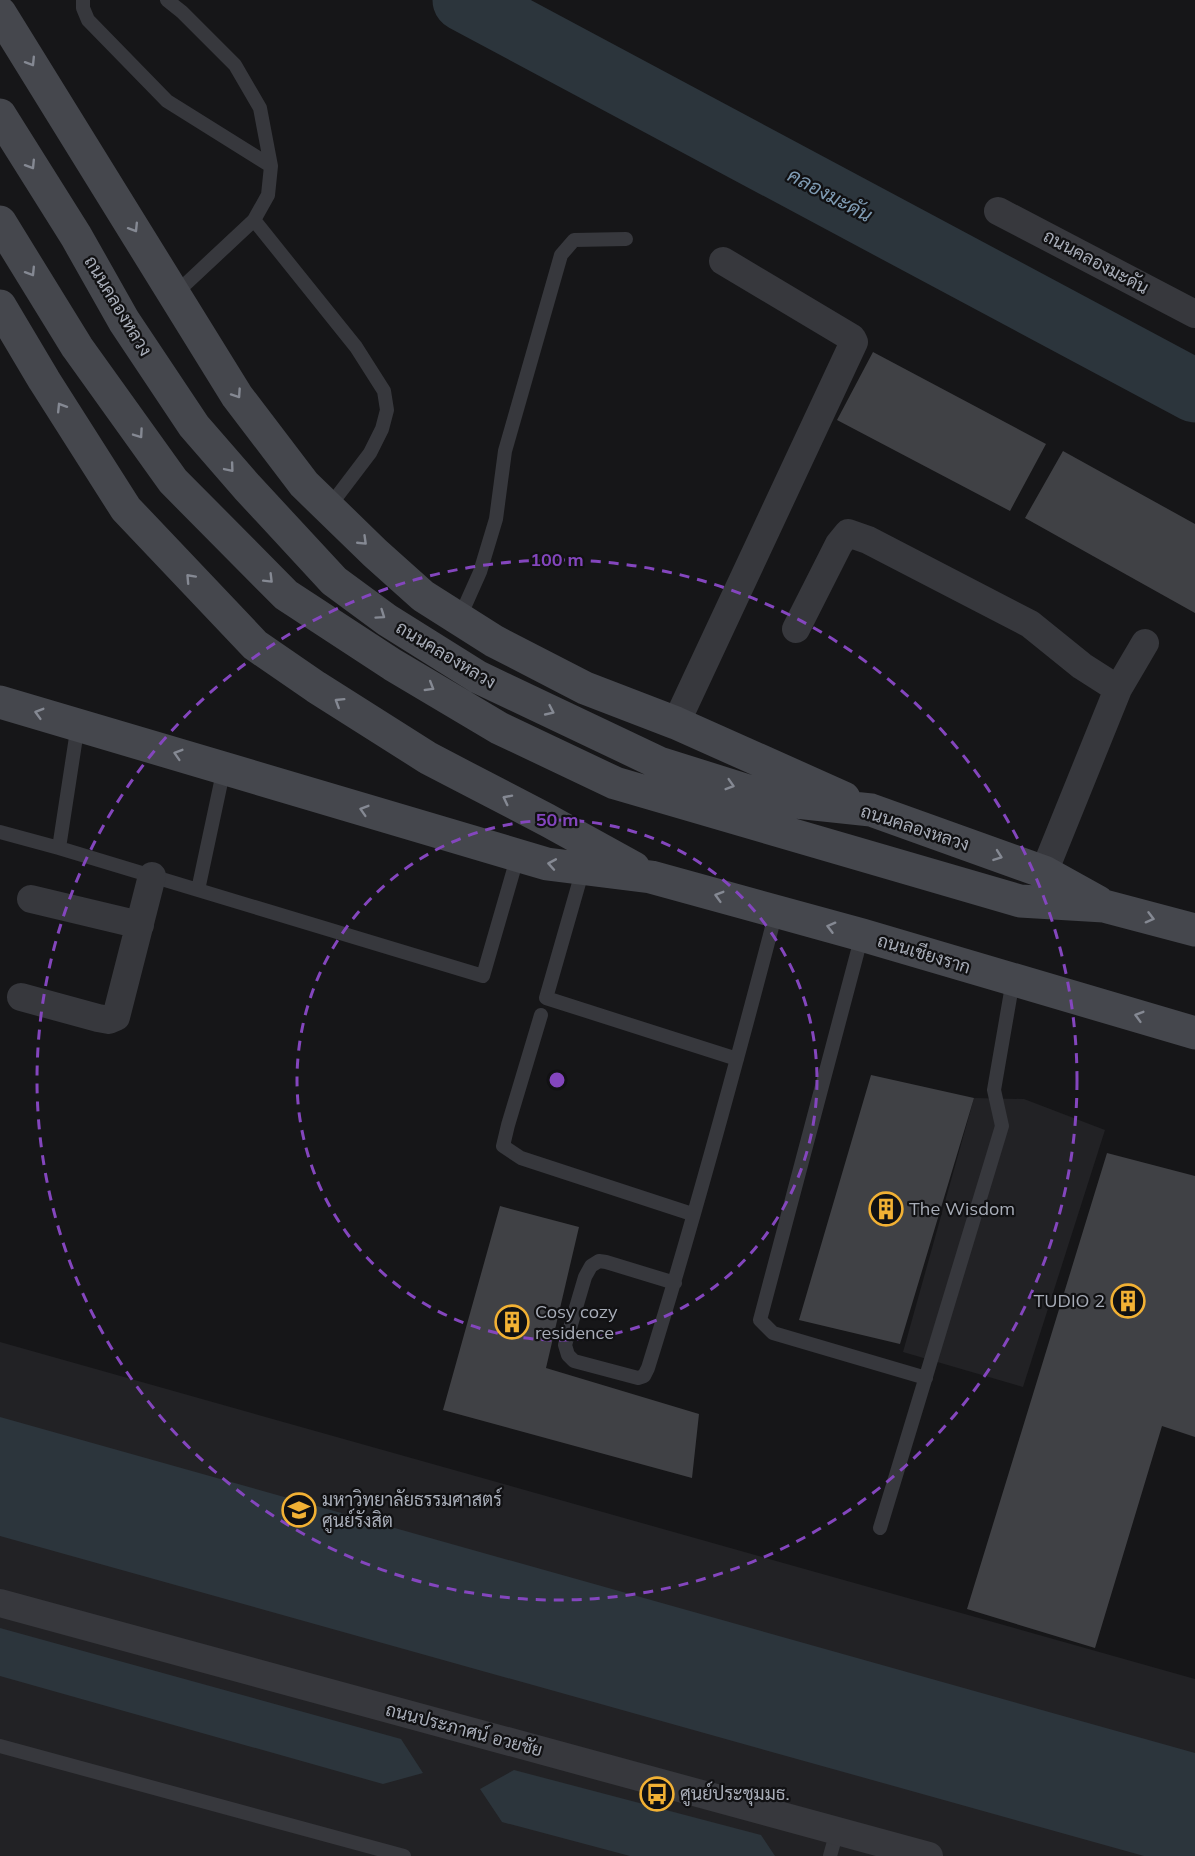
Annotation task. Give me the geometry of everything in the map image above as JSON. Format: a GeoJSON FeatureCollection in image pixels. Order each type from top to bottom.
{"type":"FeatureCollection","features":[{"type":"Feature","properties":{"kind":"main road"},"geometry":{"type":"LineString","coordinates":[[1,16],[237,396],[304,484],[423,596],[494,641],[585,688],[676,723],[872,810]]}},
{"type":"Feature","properties":{"kind":"main road","name":"ถนนคลองหลวง"},"geometry":{"type":"LineString","coordinates":[[0,116],[76,236],[124,321],[194,426],[246,487],[334,581],[387,620],[478,677],[659,763],[777,800],[872,810],[1044,872],[1104,906]]}},
{"type":"Feature","properties":{"kind":"main road"},"geometry":{"type":"LineString","coordinates":[[0,222],[77,347],[173,481],[286,596],[393,665],[499,728],[615,783],[1020,901],[1104,906],[1195,930]]}},
{"type":"Feature","properties":{"kind":"main road"},"geometry":{"type":"LineString","coordinates":[[0,306],[126,509],[255,645],[316,687],[428,758],[651,877]]}},
{"type":"Feature","properties":{"kind":"main road"},"geometry":{"type":"LineString","coordinates":[[0,702],[547,864],[651,877]]}},
{"type":"Feature","properties":{"kind":"main road","name":"ถนนเชียงราก"},"geometry":{"type":"LineString","coordinates":[[651,877],[862,935],[1195,1033]]}},
{"type":"Feature","properties":{"kind":"street","name":"ถนนคลองมะดัน"},"geometry":{"type":"LineString","coordinates":[[998,211],[1195,314]]}},
{"type":"Feature","properties":{"kind":"street"},"geometry":{"type":"LineString","coordinates":[[676,723],[854,342],[852,338],[723,261]]}},
{"type":"Feature","properties":{"kind":"street"},"geometry":{"type":"LineString","coordinates":[[796,629],[839,544],[848,533],[868,540],[1030,624],[1082,666],[1118,689]]}},
{"type":"Feature","properties":{"kind":"street"},"geometry":{"type":"LineString","coordinates":[[1044,872],[1118,689],[1145,643]]}},
{"type":"Feature","properties":{"kind":"street"},"geometry":{"type":"LineString","coordinates":[[21,997],[98,1018],[109,1020],[116,1017],[152,876]]}},
{"type":"Feature","properties":{"kind":"street"},"geometry":{"type":"LineString","coordinates":[[31,899],[140,925]]}},
{"type":"Feature","properties":{"kind":"street","name":"ถนนประภาศน์ อวยชัย"},"geometry":{"type":"LineString","coordinates":[[0,1603],[834,1843],[929,1856]]}},
{"type":"Feature","properties":{"kind":"lane"},"geometry":{"type":"LineString","coordinates":[[83,0],[82,8],[88,20],[167,101],[270,166]]}},
{"type":"Feature","properties":{"kind":"lane"},"geometry":{"type":"LineString","coordinates":[[167,0],[235,65],[260,108],[270,166],[268,195],[254,220],[175,294]]}},
{"type":"Feature","properties":{"kind":"lane"},"geometry":{"type":"LineString","coordinates":[[254,220],[356,347],[384,391],[387,410],[382,429],[370,453],[328,507]]}},
{"type":"Feature","properties":{"kind":"lane"},"geometry":{"type":"LineString","coordinates":[[459,619],[480,572],[496,519],[505,451],[561,255],[574,240],[626,239]]}},
{"type":"Feature","properties":{"kind":"lane"},"geometry":{"type":"LineString","coordinates":[[59,848],[78,724]]}},
{"type":"Feature","properties":{"kind":"lane"},"geometry":{"type":"LineString","coordinates":[[198,890],[224,768]]}},
{"type":"Feature","properties":{"kind":"lane"},"geometry":{"type":"LineString","coordinates":[[0,832],[483,976],[518,855]]}},
{"type":"Feature","properties":{"kind":"lane"},"geometry":{"type":"LineString","coordinates":[[583,869],[546,998],[737,1059]]}},
{"type":"Feature","properties":{"kind":"lane"},"geometry":{"type":"LineString","coordinates":[[675,1283],[606,1262],[599,1261],[591,1266],[585,1277],[565,1345],[568,1355],[574,1360],[638,1378],[644,1376],[648,1368],[675,1283],[776,912]]}},
{"type":"Feature","properties":{"kind":"lane"},"geometry":{"type":"LineString","coordinates":[[862,935],[760,1320],[773,1333],[926,1378]]}},
{"type":"Feature","properties":{"kind":"lane"},"geometry":{"type":"LineString","coordinates":[[880,1528],[1002,1126],[994,1090],[1013,980]]}},
{"type":"Feature","properties":{"kind":"lane"},"geometry":{"type":"LineString","coordinates":[[541,1015],[503,1146],[521,1158],[692,1214]]}},
{"type":"Feature","properties":{"kind":"lane"},"geometry":{"type":"LineString","coordinates":[[0,1746],[362,1850],[404,1856]]}},
{"type":"Feature","properties":{"kind":"shaded area"},"geometry":{"type":"Polygon","coordinates":[[[974,1098],[1024,1099],[1105,1130],[1023,1387],[903,1352],[974,1098]]]}},
{"type":"Feature","properties":{"kind":"shaded area","name":"มหาวิทยาลัยธรรมศาสตร์ ศูนย์รังสิต"},"geometry":{"type":"Polygon","coordinates":[[[0,1342],[1195,1679],[1195,1856],[0,1856],[0,1342]]]}},
{"type":"Feature","properties":{"kind":"shaded area"},"geometry":{"type":"Polygon","coordinates":[[[0,1417],[1195,1753],[1195,1856],[1144,1856],[0,1536],[0,1417]]]}},
{"type":"Feature","properties":{"kind":"shaded area"},"geometry":{"type":"Polygon","coordinates":[[[0,1628],[401,1739],[423,1773],[383,1784],[0,1676],[0,1628]]]}},
{"type":"Feature","properties":{"kind":"shaded area"},"geometry":{"type":"Polygon","coordinates":[[[514,1770],[761,1835],[775,1856],[630,1856],[502,1822],[480,1789],[514,1770]]]}},
{"type":"Feature","properties":{"kind":"building"},"geometry":{"type":"Polygon","coordinates":[[[873,352],[1046,444],[1010,511],[837,420],[873,352]]]}},
{"type":"Feature","properties":{"kind":"building"},"geometry":{"type":"Polygon","coordinates":[[[1063,451],[1195,524],[1195,613],[1025,518],[1063,451]]]}},
{"type":"Feature","properties":{"kind":"building","name":"The Wisdom"},"geometry":{"type":"Polygon","coordinates":[[[871,1075],[974,1098],[900,1344],[799,1320],[871,1075]]]}},
{"type":"Feature","properties":{"kind":"building","name":"TUDIO 2"},"geometry":{"type":"Polygon","coordinates":[[[1107,1153],[1195,1176],[1195,1437],[1162,1426],[1095,1648],[967,1609],[1107,1153]]]}},
{"type":"Feature","properties":{"kind":"building","name":"Cosy cozy residence"},"geometry":{"type":"Polygon","coordinates":[[[500,1206],[579,1227],[546,1368],[699,1414],[692,1478],[443,1410],[500,1206]]]}},
{"type":"Feature","properties":{"kind":"waterway","name":"คลองมะดัน"},"geometry":{"type":"LineString","coordinates":[[464,0],[1195,391]]}},
{"type":"Feature","properties":{"kind":"place","name":"The Wisdom"},"geometry":{"type":"Point","coordinates":[886,1209]}},
{"type":"Feature","properties":{"kind":"place","name":"TUDIO 2"},"geometry":{"type":"Point","coordinates":[1128,1301]}},
{"type":"Feature","properties":{"kind":"place","name":"Cosy cozy residence"},"geometry":{"type":"Point","coordinates":[512,1322]}},
{"type":"Feature","properties":{"kind":"place","name":"มหาวิทยาลัยธรรมศาสตร์ ศูนย์รังสิต"},"geometry":{"type":"Point","coordinates":[299,1510]}},
{"type":"Feature","properties":{"kind":"place","name":"ศูนย์ประชุมมธ."},"geometry":{"type":"Point","coordinates":[657,1794]}}]}
